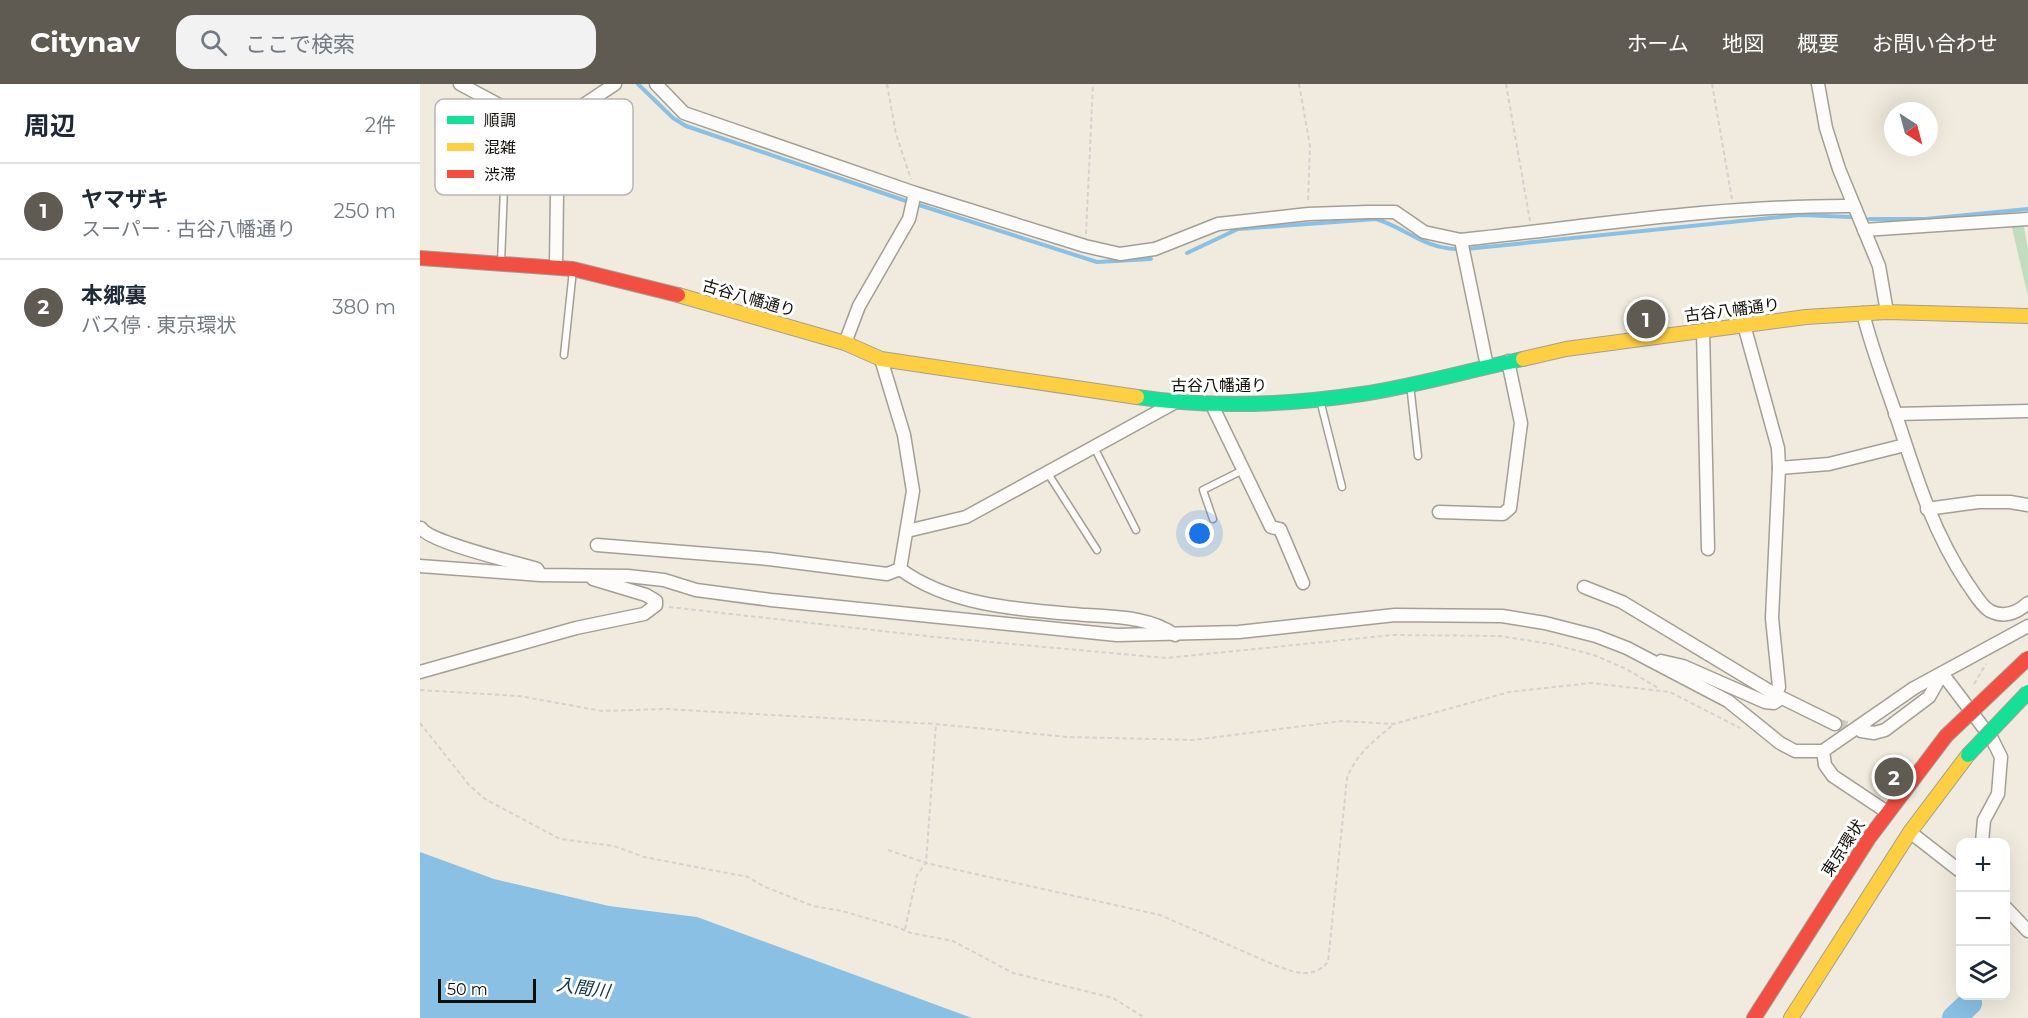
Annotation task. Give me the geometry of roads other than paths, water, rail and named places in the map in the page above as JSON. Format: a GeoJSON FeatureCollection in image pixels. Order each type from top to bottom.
{"type":"FeatureCollection","features":[{"type":"Feature","properties":{"kind":"main road","name":"古谷八幡通り"},"geometry":{"type":"LineString","coordinates":[[420,258],[573,269],[643,285],[844,343],[881,359],[1174,403],[1320,399],[1364,394],[1566,349],[1744,325],[1887,312],[2028,316]]}},
{"type":"Feature","properties":{"kind":"main road","name":"東京環状"},"geometry":{"type":"LineString","coordinates":[[1754,1018],[1887,812],[1946,736],[2008,674],[2028,658]]}},
{"type":"Feature","properties":{"kind":"main road"},"geometry":{"type":"LineString","coordinates":[[1791,1018],[1910,832],[1968,755],[2028,692]]}},
{"type":"Feature","properties":{"kind":"street"},"geometry":{"type":"LineString","coordinates":[[460,84],[488,99]]}},
{"type":"Feature","properties":{"kind":"street"},"geometry":{"type":"LineString","coordinates":[[592,99],[615,84]]}},
{"type":"Feature","properties":{"kind":"street"},"geometry":{"type":"LineString","coordinates":[[656,84],[684,113],[915,193],[1085,246],[1120,254],[1155,249],[1218,224],[1308,214],[1395,212],[1424,232],[1461,240],[1734,211],[1809,206],[1853,206]]}},
{"type":"Feature","properties":{"kind":"street"},"geometry":{"type":"LineString","coordinates":[[1818,84],[1826,128],[1853,206],[1880,272],[1887,312]]}},
{"type":"Feature","properties":{"kind":"street"},"geometry":{"type":"LineString","coordinates":[[844,343],[859,306],[909,219],[915,193]]}},
{"type":"Feature","properties":{"kind":"street"},"geometry":{"type":"LineString","coordinates":[[556,267],[557,195]]}},
{"type":"Feature","properties":{"kind":"street"},"geometry":{"type":"LineString","coordinates":[[1864,230],[2028,219]]}},
{"type":"Feature","properties":{"kind":"street"},"geometry":{"type":"LineString","coordinates":[[1461,240],[1487,366]]}},
{"type":"Feature","properties":{"kind":"street"},"geometry":{"type":"LineString","coordinates":[[1863,313],[1871,350],[1927,509],[1952,560],[1984,606],[1996,613],[2006,614],[2018,611],[2028,603]]}},
{"type":"Feature","properties":{"kind":"street"},"geometry":{"type":"LineString","coordinates":[[1654,661],[1669,661],[1683,666],[1765,702],[1774,703],[1779,696],[1772,618],[1778,448],[1744,325]]}},
{"type":"Feature","properties":{"kind":"street"},"geometry":{"type":"LineString","coordinates":[[1703,330],[1708,549]]}},
{"type":"Feature","properties":{"kind":"street"},"geometry":{"type":"LineString","coordinates":[[881,359],[904,435],[914,491],[900,569]]}},
{"type":"Feature","properties":{"kind":"street"},"geometry":{"type":"LineString","coordinates":[[1439,512],[1503,514],[1510,508],[1521,423],[1508,361]]}},
{"type":"Feature","properties":{"kind":"street"},"geometry":{"type":"LineString","coordinates":[[907,531],[966,517],[1174,403]]}},
{"type":"Feature","properties":{"kind":"street"},"geometry":{"type":"LineString","coordinates":[[1211,403],[1271,526],[1280,529],[1303,583]]}},
{"type":"Feature","properties":{"kind":"street"},"geometry":{"type":"LineString","coordinates":[[1895,414],[2028,411]]}},
{"type":"Feature","properties":{"kind":"street"},"geometry":{"type":"LineString","coordinates":[[1779,468],[1822,465],[1905,445]]}},
{"type":"Feature","properties":{"kind":"street"},"geometry":{"type":"LineString","coordinates":[[1927,509],[1985,502],[2028,505]]}},
{"type":"Feature","properties":{"kind":"street"},"geometry":{"type":"LineString","coordinates":[[421,528],[425,534],[448,543],[537,568],[540,575]]}},
{"type":"Feature","properties":{"kind":"street"},"geometry":{"type":"LineString","coordinates":[[597,545],[769,559],[887,574],[900,569]]}},
{"type":"Feature","properties":{"kind":"street"},"geometry":{"type":"LineString","coordinates":[[420,566],[540,575],[664,580],[696,590],[771,600],[1117,635],[1239,632],[1395,615],[1492,616],[1545,622],[1596,636],[1654,661],[1728,701],[1788,747],[1808,753],[1823,751],[1914,688],[2028,626]]}},
{"type":"Feature","properties":{"kind":"street"},"geometry":{"type":"LineString","coordinates":[[900,569],[913,579],[970,599],[1003,606],[1126,618],[1162,625],[1175,635]]}},
{"type":"Feature","properties":{"kind":"street"},"geometry":{"type":"LineString","coordinates":[[420,672],[576,628],[644,614],[656,605],[656,601],[646,595],[580,575]]}},
{"type":"Feature","properties":{"kind":"street"},"geometry":{"type":"LineString","coordinates":[[1584,587],[1622,602],[1779,696],[1835,724]]}},
{"type":"Feature","properties":{"kind":"street"},"geometry":{"type":"LineString","coordinates":[[1861,730],[1874,734],[1885,730],[1929,697],[1942,673]]}},
{"type":"Feature","properties":{"kind":"street"},"geometry":{"type":"LineString","coordinates":[[1942,673],[1992,739],[2001,757],[1998,794],[1984,820],[1982,838]]}},
{"type":"Feature","properties":{"kind":"street"},"geometry":{"type":"LineString","coordinates":[[1823,751],[1825,765],[1833,776],[1887,812]]}},
{"type":"Feature","properties":{"kind":"street"},"geometry":{"type":"LineString","coordinates":[[1910,832],[1956,868]]}},
{"type":"Feature","properties":{"kind":"street"},"geometry":{"type":"LineString","coordinates":[[2010,912],[2028,931]]}},
{"type":"Feature","properties":{"kind":"lane"},"geometry":{"type":"LineString","coordinates":[[501,264],[504,195]]}},
{"type":"Feature","properties":{"kind":"lane"},"geometry":{"type":"LineString","coordinates":[[564,355],[573,269]]}},
{"type":"Feature","properties":{"kind":"lane"},"geometry":{"type":"LineString","coordinates":[[1410,383],[1418,456]]}},
{"type":"Feature","properties":{"kind":"lane"},"geometry":{"type":"LineString","coordinates":[[1320,399],[1342,487]]}},
{"type":"Feature","properties":{"kind":"lane"},"geometry":{"type":"LineString","coordinates":[[1094,447],[1136,530]]}},
{"type":"Feature","properties":{"kind":"lane"},"geometry":{"type":"LineString","coordinates":[[1213,519],[1203,490],[1244,469]]}},
{"type":"Feature","properties":{"kind":"lane"},"geometry":{"type":"LineString","coordinates":[[1047,472],[1097,550]]}},
{"type":"Feature","properties":{"kind":"water","name":"入間川"},"geometry":{"type":"Polygon","coordinates":[[[420,852],[494,879],[609,906],[697,917],[972,1018],[420,1018],[420,852]]]}},
{"type":"Feature","properties":{"kind":"waterway"},"geometry":{"type":"LineString","coordinates":[[638,84],[673,118],[686,126],[909,202]]}},
{"type":"Feature","properties":{"kind":"waterway"},"geometry":{"type":"LineString","coordinates":[[919,205],[1097,262],[1151,259]]}},
{"type":"Feature","properties":{"kind":"waterway"},"geometry":{"type":"LineString","coordinates":[[1869,219],[1925,219],[2028,209]]}},
{"type":"Feature","properties":{"kind":"waterway"},"geometry":{"type":"LineString","coordinates":[[1466,249],[1800,215],[1851,217]]}},
{"type":"Feature","properties":{"kind":"waterway"},"geometry":{"type":"LineString","coordinates":[[1187,253],[1238,229],[1376,219],[1434,245],[1456,249]]}},
{"type":"Feature","properties":{"kind":"waterway"},"geometry":{"type":"LineString","coordinates":[[1954,1018],[1970,1003]]}},
{"type":"Feature","properties":{"kind":"tunnel"},"geometry":{"type":"LineString","coordinates":[[1835,724],[1861,731]]}},
{"type":"Feature","properties":{"kind":"place","name":"ヤマザキ"},"geometry":{"type":"Point","coordinates":[1646,319]}},
{"type":"Feature","properties":{"kind":"place","name":"本郷裏"},"geometry":{"type":"Point","coordinates":[1894,777]}}]}
